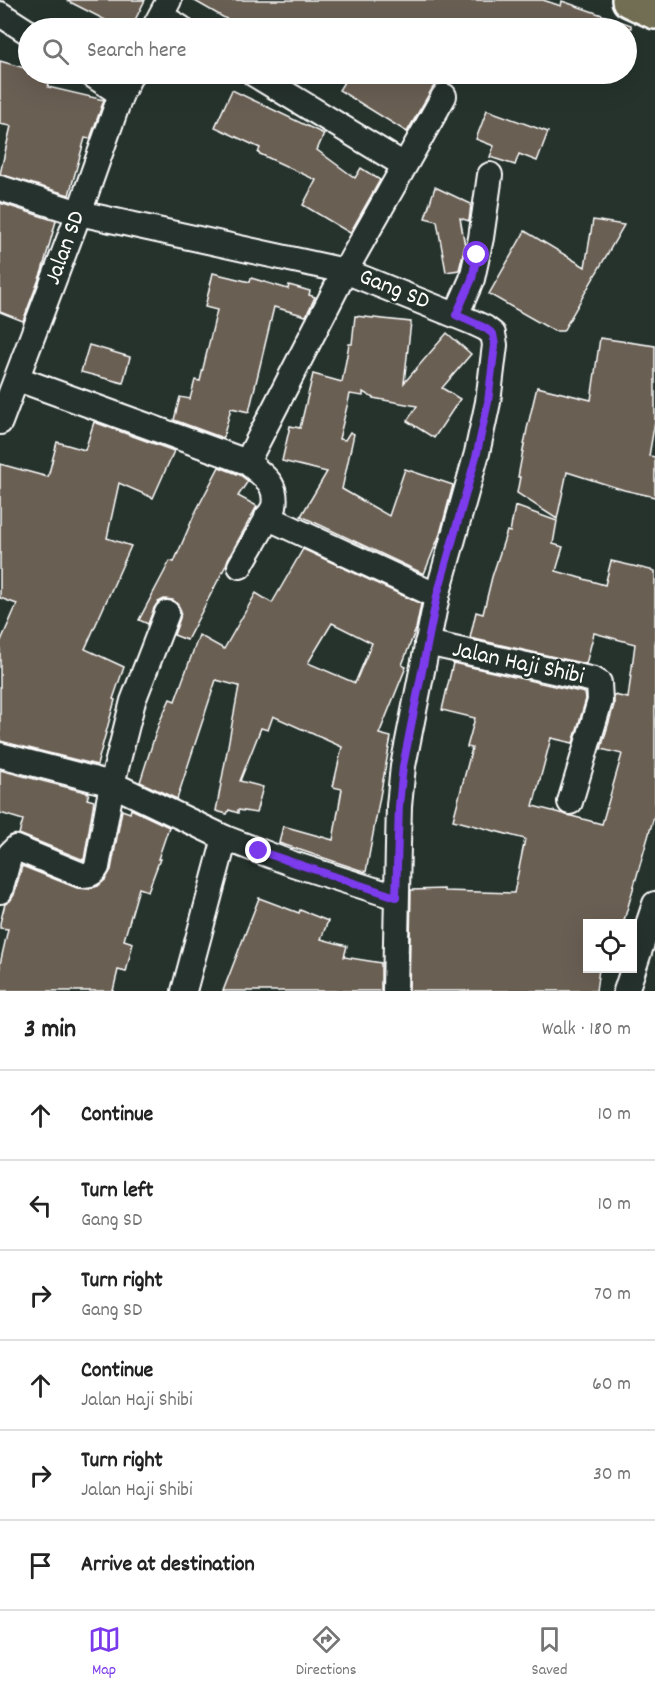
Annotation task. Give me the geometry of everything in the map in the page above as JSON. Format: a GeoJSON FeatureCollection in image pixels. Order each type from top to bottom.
{"type":"FeatureCollection","features":[{"type":"Feature","properties":{"kind":"main road"},"geometry":{"type":"LineString","coordinates":[[628,0],[655,12]]}},
{"type":"Feature","properties":{"kind":"street"},"geometry":{"type":"LineString","coordinates":[[0,14],[18,26]]}},
{"type":"Feature","properties":{"kind":"street","name":"Jalan SD"},"geometry":{"type":"LineString","coordinates":[[0,422],[18,379],[126,84]]}},
{"type":"Feature","properties":{"kind":"street"},"geometry":{"type":"LineString","coordinates":[[270,84],[404,165]]}},
{"type":"Feature","properties":{"kind":"street","name":"Gang SD"},"geometry":{"type":"LineString","coordinates":[[247,462],[345,271],[444,96]]}},
{"type":"Feature","properties":{"kind":"street"},"geometry":{"type":"LineString","coordinates":[[456,315],[472,279],[481,238],[490,175]]}},
{"type":"Feature","properties":{"kind":"street","name":"Gang SD"},"geometry":{"type":"LineString","coordinates":[[0,188],[79,213],[345,271],[456,315],[493,334],[495,345],[488,402],[477,453],[437,596],[427,644]]}},
{"type":"Feature","properties":{"kind":"street"},"geometry":{"type":"LineString","coordinates":[[18,379],[247,462],[273,485],[276,498],[274,507],[240,566]]}},
{"type":"Feature","properties":{"kind":"street"},"geometry":{"type":"LineString","coordinates":[[267,517],[437,596]]}},
{"type":"Feature","properties":{"kind":"street"},"geometry":{"type":"LineString","coordinates":[[0,891],[10,854],[16,848],[82,875],[90,875],[94,872],[97,867],[112,784],[133,701],[167,613]]}},
{"type":"Feature","properties":{"kind":"street","name":"Jalan Haji Shibi"},"geometry":{"type":"LineString","coordinates":[[395,991],[399,806],[403,766],[427,644],[594,680],[599,683],[600,701],[570,801]]}},
{"type":"Feature","properties":{"kind":"street"},"geometry":{"type":"LineString","coordinates":[[0,755],[112,784],[225,838],[293,864],[396,897]]}},
{"type":"Feature","properties":{"kind":"street"},"geometry":{"type":"LineString","coordinates":[[184,991],[225,838]]}},
{"type":"Feature","properties":{"kind":"street"},"geometry":{"type":"LineString","coordinates":[[626,991],[655,904]]}},
{"type":"Feature","properties":{"kind":"building"},"geometry":{"type":"Polygon","coordinates":[[[66,0],[145,0],[136,18],[101,18],[66,0]]]}},
{"type":"Feature","properties":{"kind":"building"},"geometry":{"type":"Polygon","coordinates":[[[193,0],[543,0],[561,6],[562,1],[611,18],[224,18],[193,0]]]}},
{"type":"Feature","properties":{"kind":"building"},"geometry":{"type":"Polygon","coordinates":[[[0,61],[18,66],[18,84],[49,84],[48,87],[104,100],[90,139],[85,138],[69,195],[0,174],[11,126],[0,124],[0,61]]]}},
{"type":"Feature","properties":{"kind":"building"},"geometry":{"type":"Polygon","coordinates":[[[343,84],[435,84],[407,132],[339,90],[343,84]]]}},
{"type":"Feature","properties":{"kind":"building"},"geometry":{"type":"Polygon","coordinates":[[[232,90],[324,134],[317,150],[355,178],[361,168],[380,180],[350,233],[303,205],[316,180],[258,153],[260,148],[215,127],[232,90]]]}},
{"type":"Feature","properties":{"kind":"building"},"geometry":{"type":"Polygon","coordinates":[[[487,110],[548,132],[537,161],[519,154],[515,165],[490,157],[494,146],[476,139],[487,110]]]}},
{"type":"Feature","properties":{"kind":"building"},"geometry":{"type":"Polygon","coordinates":[[[435,187],[471,204],[469,221],[460,218],[465,246],[459,270],[446,272],[437,221],[425,218],[435,187]]]}},
{"type":"Feature","properties":{"kind":"building"},"geometry":{"type":"Polygon","coordinates":[[[0,203],[56,221],[42,271],[23,321],[0,312],[0,203]]]}},
{"type":"Feature","properties":{"kind":"building"},"geometry":{"type":"Polygon","coordinates":[[[593,220],[624,225],[563,331],[554,331],[489,294],[525,231],[585,267],[593,220]]]}},
{"type":"Feature","properties":{"kind":"building"},"geometry":{"type":"Polygon","coordinates":[[[213,273],[250,282],[251,278],[288,289],[289,285],[310,291],[309,295],[315,297],[306,316],[274,307],[249,412],[231,408],[223,438],[174,420],[180,397],[190,399],[195,380],[200,381],[217,310],[205,307],[213,273]]]}},
{"type":"Feature","properties":{"kind":"building"},"geometry":{"type":"Polygon","coordinates":[[[355,316],[411,322],[404,383],[447,333],[471,354],[442,388],[460,399],[434,438],[407,421],[417,406],[373,398],[363,392],[363,396],[350,394],[339,439],[345,440],[350,432],[354,434],[342,489],[389,516],[405,469],[453,485],[440,534],[424,574],[301,516],[327,472],[282,461],[290,426],[300,428],[313,374],[342,382],[349,344],[352,344],[355,316]]]}},
{"type":"Feature","properties":{"kind":"building"},"geometry":{"type":"Polygon","coordinates":[[[600,338],[655,346],[655,421],[649,456],[655,457],[655,497],[567,472],[557,519],[517,493],[527,429],[537,387],[591,400],[600,338]]]}},
{"type":"Feature","properties":{"kind":"building"},"geometry":{"type":"Polygon","coordinates":[[[89,345],[130,357],[123,383],[81,372],[89,345]]]}},
{"type":"Feature","properties":{"kind":"building"},"geometry":{"type":"Polygon","coordinates":[[[94,422],[174,451],[153,498],[119,483],[107,538],[131,546],[85,649],[124,667],[113,699],[115,700],[97,765],[0,741],[0,643],[17,604],[0,598],[0,464],[48,477],[57,442],[85,450],[94,422]]]}},
{"type":"Feature","properties":{"kind":"building"},"geometry":{"type":"Polygon","coordinates":[[[219,467],[240,475],[248,481],[238,496],[257,506],[187,640],[174,635],[181,611],[173,600],[164,599],[158,602],[148,624],[139,620],[170,561],[174,562],[195,513],[219,467]]]}},
{"type":"Feature","properties":{"kind":"building"},"geometry":{"type":"Polygon","coordinates":[[[515,506],[557,521],[553,544],[563,547],[556,571],[605,585],[611,561],[655,571],[655,813],[624,919],[583,919],[583,973],[598,973],[596,991],[409,991],[411,890],[444,889],[444,891],[514,893],[525,839],[453,820],[472,748],[467,747],[475,718],[442,710],[453,663],[585,693],[586,699],[573,743],[551,738],[533,806],[602,824],[622,754],[601,749],[614,705],[614,695],[628,698],[635,644],[594,633],[586,664],[470,638],[476,612],[483,614],[507,531],[510,532],[515,506]]]}},
{"type":"Feature","properties":{"kind":"building"},"geometry":{"type":"Polygon","coordinates":[[[303,549],[421,604],[416,629],[402,665],[406,667],[379,734],[391,737],[366,872],[279,843],[283,826],[333,840],[342,789],[333,787],[342,747],[273,716],[268,730],[261,728],[240,781],[263,787],[256,813],[238,810],[238,813],[229,810],[227,814],[216,811],[239,686],[216,680],[177,799],[140,782],[159,723],[170,699],[175,701],[199,635],[224,649],[256,593],[272,603],[303,549]],[[332,623],[308,663],[355,683],[372,643],[332,623]]]}},
{"type":"Feature","properties":{"kind":"building"},"geometry":{"type":"Polygon","coordinates":[[[0,770],[89,793],[87,799],[94,801],[84,860],[19,834],[23,820],[0,813],[0,770]]]}},
{"type":"Feature","properties":{"kind":"building"},"geometry":{"type":"Polygon","coordinates":[[[131,809],[169,827],[148,891],[139,888],[124,940],[133,943],[126,972],[118,970],[113,991],[0,991],[0,964],[8,929],[0,928],[0,923],[5,904],[14,895],[22,866],[77,888],[88,889],[98,886],[111,870],[122,810],[130,813],[131,809]]]}},
{"type":"Feature","properties":{"kind":"building"},"geometry":{"type":"Polygon","coordinates":[[[259,898],[328,921],[321,939],[347,946],[344,957],[381,963],[381,991],[223,991],[259,898]]]}},
{"type":"Feature","properties":{"kind":"route"},"geometry":{"type":"LineString","coordinates":[[259,851],[396,897],[399,806],[403,766],[437,596],[477,453],[488,402],[495,345],[493,334],[456,315],[472,279],[477,255]]}}]}
